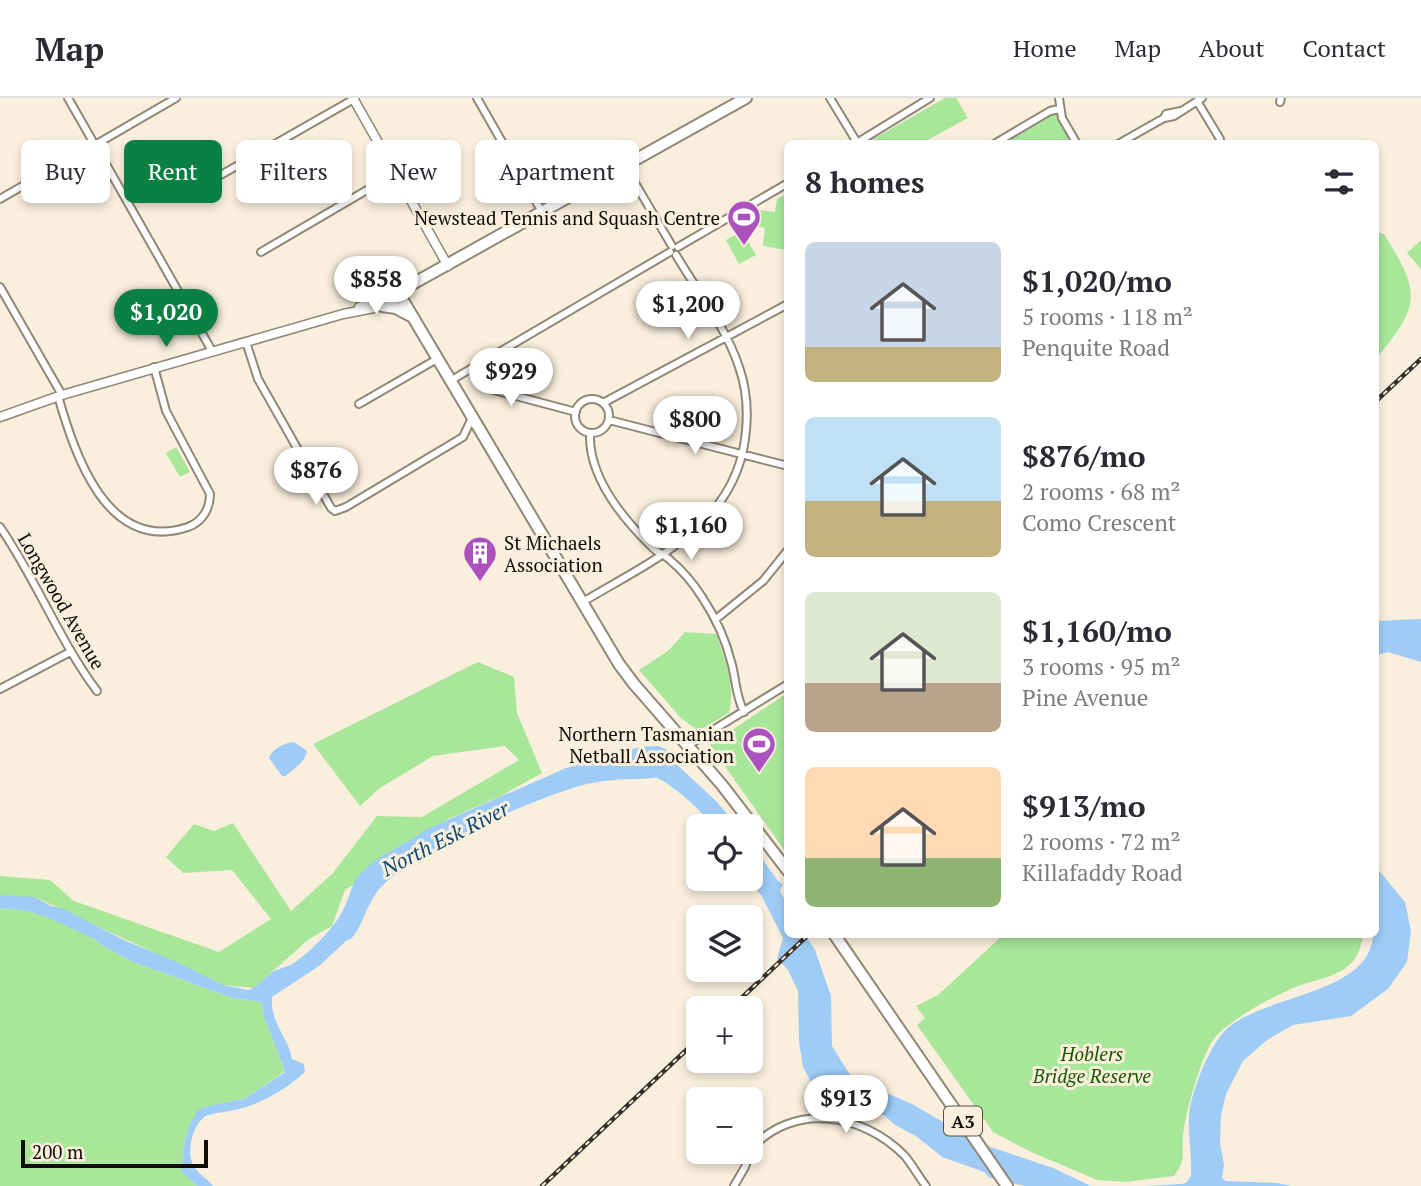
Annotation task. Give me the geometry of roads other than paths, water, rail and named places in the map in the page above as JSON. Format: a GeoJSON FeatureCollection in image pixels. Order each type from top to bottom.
{"type":"FeatureCollection","features":[{"type":"Feature","properties":{"kind":"highway"},"geometry":{"type":"LineString","coordinates":[[639,158],[746,98]]}},
{"type":"Feature","properties":{"kind":"highway"},"geometry":{"type":"LineString","coordinates":[[560,203],[448,266],[434,271],[400,295],[621,668],[747,816],[784,866]]}},
{"type":"Feature","properties":{"kind":"highway"},"geometry":{"type":"LineString","coordinates":[[382,306],[396,308],[413,317]]}},
{"type":"Feature","properties":{"kind":"highway","name":"A3"},"geometry":{"type":"LineString","coordinates":[[837,938],[1007,1186]]}},
{"type":"Feature","properties":{"kind":"street"},"geometry":{"type":"LineString","coordinates":[[68,98],[89,140]]}},
{"type":"Feature","properties":{"kind":"street"},"geometry":{"type":"LineString","coordinates":[[103,140],[176,98]]}},
{"type":"Feature","properties":{"kind":"street"},"geometry":{"type":"LineString","coordinates":[[477,98],[543,213]]}},
{"type":"Feature","properties":{"kind":"street"},"geometry":{"type":"LineString","coordinates":[[830,98],[854,140]]}},
{"type":"Feature","properties":{"kind":"street"},"geometry":{"type":"LineString","coordinates":[[861,140],[930,98]]}},
{"type":"Feature","properties":{"kind":"street"},"geometry":{"type":"LineString","coordinates":[[1059,98],[1062,118],[1075,140]]}},
{"type":"Feature","properties":{"kind":"street"},"geometry":{"type":"LineString","coordinates":[[222,174],[353,99],[377,140]]}},
{"type":"Feature","properties":{"kind":"street"},"geometry":{"type":"LineString","coordinates":[[1125,140],[1170,112],[1181,111],[1200,99],[1219,140]]}},
{"type":"Feature","properties":{"kind":"street"},"geometry":{"type":"LineString","coordinates":[[1001,140],[1050,111],[1059,109]]}},
{"type":"Feature","properties":{"kind":"street"},"geometry":{"type":"LineString","coordinates":[[110,171],[212,351]]}},
{"type":"Feature","properties":{"kind":"street"},"geometry":{"type":"LineString","coordinates":[[450,381],[784,185]]}},
{"type":"Feature","properties":{"kind":"street"},"geometry":{"type":"LineString","coordinates":[[0,199],[21,186]]}},
{"type":"Feature","properties":{"kind":"street"},"geometry":{"type":"LineString","coordinates":[[581,603],[689,536],[715,511],[732,481],[742,454],[746,397],[739,367],[725,337],[639,190]]}},
{"type":"Feature","properties":{"kind":"street"},"geometry":{"type":"LineString","coordinates":[[261,252],[366,191]]}},
{"type":"Feature","properties":{"kind":"street"},"geometry":{"type":"LineString","coordinates":[[413,203],[448,266]]}},
{"type":"Feature","properties":{"kind":"street"},"geometry":{"type":"LineString","coordinates":[[0,286],[60,396],[73,446],[96,488],[117,517],[127,523],[167,532],[189,527],[199,521],[208,509],[210,494],[166,411],[154,367]]}},
{"type":"Feature","properties":{"kind":"street"},"geometry":{"type":"LineString","coordinates":[[343,314],[382,306],[400,295]]}},
{"type":"Feature","properties":{"kind":"street"},"geometry":{"type":"LineString","coordinates":[[0,417],[154,367],[343,314],[400,295]]}},
{"type":"Feature","properties":{"kind":"street"},"geometry":{"type":"LineString","coordinates":[[603,403],[784,306]]}},
{"type":"Feature","properties":{"kind":"street"},"geometry":{"type":"LineString","coordinates":[[246,342],[258,379],[331,508],[335,510],[346,507],[463,437],[472,418]]}},
{"type":"Feature","properties":{"kind":"street"},"geometry":{"type":"LineString","coordinates":[[359,404],[437,359]]}},
{"type":"Feature","properties":{"kind":"street"},"geometry":{"type":"LineString","coordinates":[[475,366],[483,382],[490,388],[576,412]]}},
{"type":"Feature","properties":{"kind":"street"},"geometry":{"type":"LineString","coordinates":[[593,399],[603,403],[609,420],[604,428],[590,433],[577,423],[576,412],[582,403],[593,399]]}},
{"type":"Feature","properties":{"kind":"street"},"geometry":{"type":"LineString","coordinates":[[609,420],[784,465]]}},
{"type":"Feature","properties":{"kind":"street"},"geometry":{"type":"LineString","coordinates":[[590,433],[592,453],[609,495],[633,528],[694,585],[716,619],[726,643],[738,701],[744,712]]}},
{"type":"Feature","properties":{"kind":"street","name":"Longwood Avenue"},"geometry":{"type":"LineString","coordinates":[[0,527],[24,562],[70,652],[97,691]]}},
{"type":"Feature","properties":{"kind":"street"},"geometry":{"type":"LineString","coordinates":[[716,619],[763,581],[784,555]]}},
{"type":"Feature","properties":{"kind":"street"},"geometry":{"type":"LineString","coordinates":[[0,689],[70,652]]}},
{"type":"Feature","properties":{"kind":"street"},"geometry":{"type":"LineString","coordinates":[[687,746],[784,687]]}},
{"type":"Feature","properties":{"kind":"street"},"geometry":{"type":"LineString","coordinates":[[763,1137],[786,1124],[819,1117],[835,1118],[871,1131],[885,1141],[905,1156],[926,1186]]}},
{"type":"Feature","properties":{"kind":"street"},"geometry":{"type":"LineString","coordinates":[[734,1186],[746,1164]]}},
{"type":"Feature","properties":{"kind":"water"},"geometry":{"type":"Polygon","coordinates":[[[1421,619],[1421,662],[1388,652],[1379,654],[1379,621],[1421,619]]]}},
{"type":"Feature","properties":{"kind":"water"},"geometry":{"type":"Polygon","coordinates":[[[294,742],[307,751],[306,756],[286,776],[282,776],[269,758],[279,747],[294,742]]]}},
{"type":"Feature","properties":{"kind":"water","name":"North Esk River"},"geometry":{"type":"Polygon","coordinates":[[[658,746],[666,749],[670,758],[727,814],[703,814],[671,786],[657,778],[598,782],[535,802],[473,829],[392,877],[377,892],[351,939],[319,966],[272,997],[276,1022],[292,1059],[304,1064],[305,1072],[265,1099],[239,1109],[206,1116],[197,1125],[190,1147],[191,1161],[213,1186],[197,1186],[181,1171],[185,1139],[198,1110],[244,1099],[284,1073],[261,1002],[233,998],[133,962],[95,939],[49,918],[25,911],[0,909],[0,895],[35,897],[223,985],[248,990],[272,972],[291,965],[327,933],[345,906],[359,875],[379,858],[427,829],[566,768],[640,747],[658,746]]]}},
{"type":"Feature","properties":{"kind":"water"},"geometry":{"type":"Polygon","coordinates":[[[763,860],[783,884],[780,891],[784,898],[784,938],[807,938],[815,950],[831,996],[832,1046],[852,1078],[912,1104],[979,1143],[1053,1168],[1091,1186],[1025,1186],[990,1178],[984,1172],[942,1157],[884,1115],[861,1113],[817,1093],[803,1067],[799,1042],[798,991],[788,970],[777,958],[783,938],[758,891],[763,891],[763,860]]]}},
{"type":"Feature","properties":{"kind":"water"},"geometry":{"type":"Polygon","coordinates":[[[1379,871],[1405,902],[1411,931],[1407,962],[1388,989],[1351,1016],[1293,1025],[1267,1040],[1243,1061],[1226,1094],[1221,1115],[1220,1143],[1224,1165],[1222,1178],[1226,1181],[1292,1186],[1145,1186],[1186,1183],[1191,1176],[1190,1107],[1206,1061],[1223,1033],[1239,1020],[1260,1010],[1333,983],[1353,971],[1367,955],[1372,938],[1379,938],[1379,871]]]}},
{"type":"Feature","properties":{"kind":"railway"},"geometry":{"type":"LineString","coordinates":[[1379,398],[1421,359]]}},
{"type":"Feature","properties":{"kind":"railway"},"geometry":{"type":"LineString","coordinates":[[744,996],[805,938]]}},
{"type":"Feature","properties":{"kind":"railway"},"geometry":{"type":"LineString","coordinates":[[542,1186],[686,1050]]}},
{"type":"Feature","properties":{"kind":"place","name":"Newstead Tennis and Squash Centre"},"geometry":{"type":"Point","coordinates":[744,247]}},
{"type":"Feature","properties":{"kind":"place","name":"St Michaels Association"},"geometry":{"type":"Point","coordinates":[480,583]}},
{"type":"Feature","properties":{"kind":"place","name":"Northern Tasmanian Netball Association"},"geometry":{"type":"Point","coordinates":[759,774]}},
{"type":"Feature","properties":{"kind":"park label","name":"Hoblers Bridge Reserve"},"geometry":{"type":"Point","coordinates":[1092,1064]}}]}
